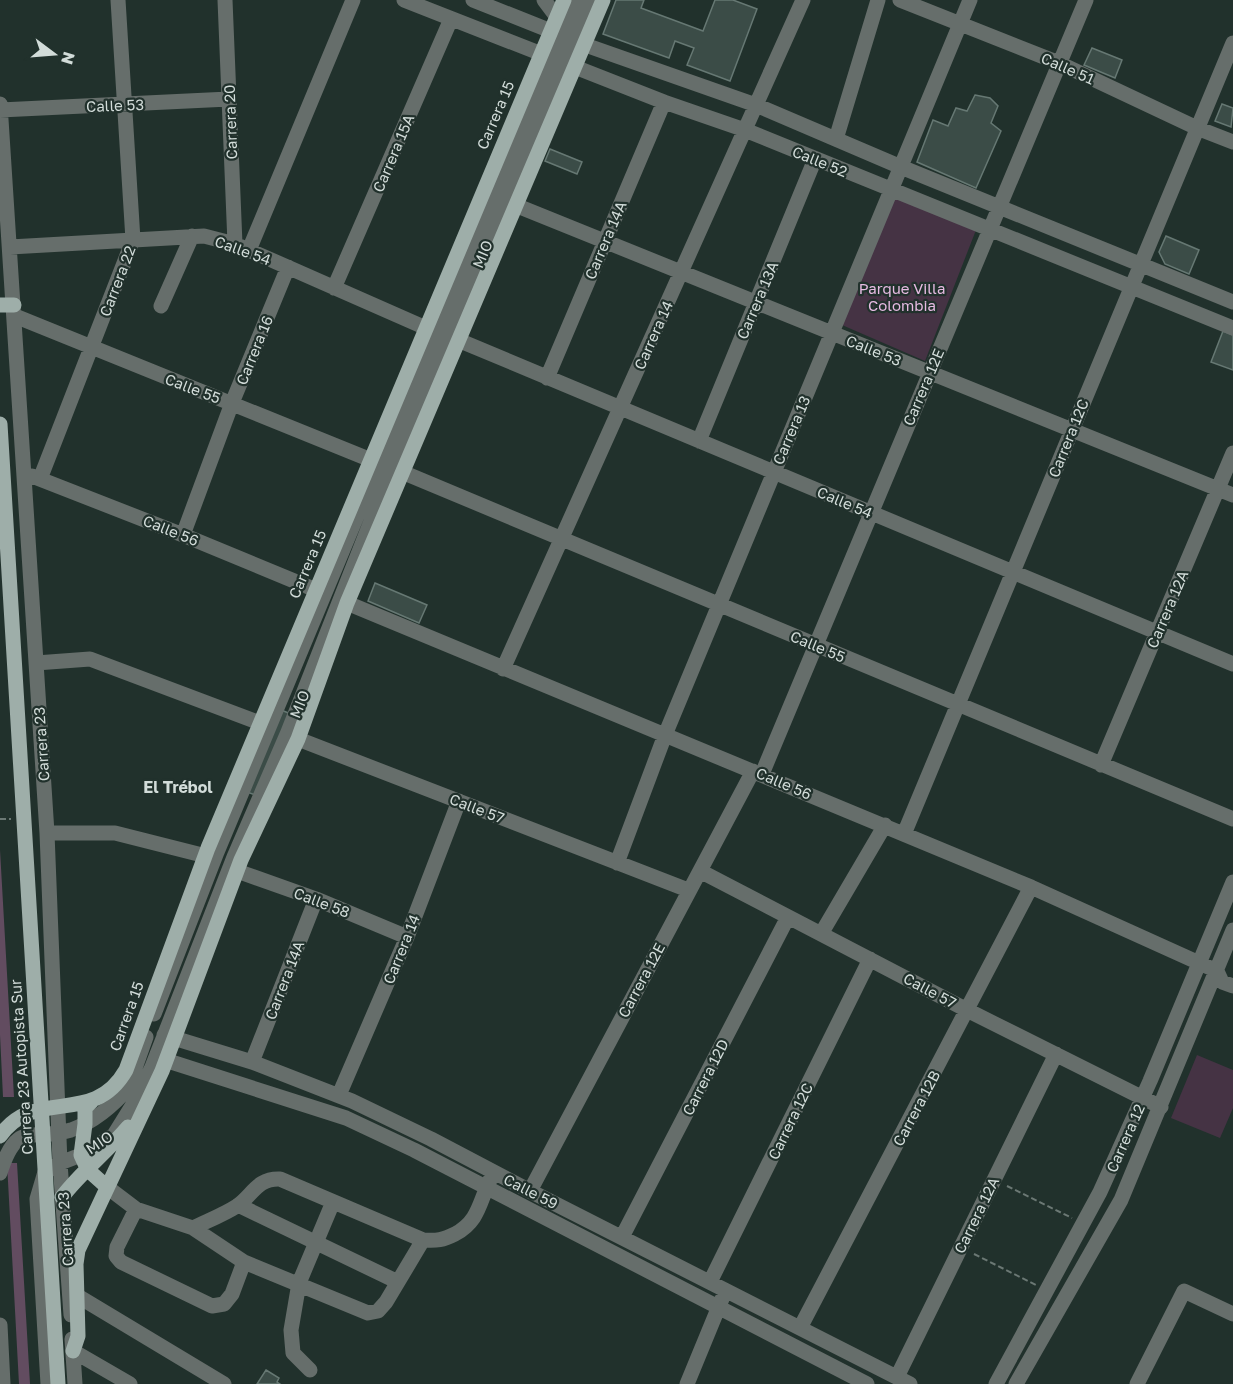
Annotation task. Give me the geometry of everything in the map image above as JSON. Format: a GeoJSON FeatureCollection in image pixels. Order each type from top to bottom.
{"type":"FeatureCollection","features":[{"type":"Feature","properties":{"kind":"main road","name":"Carrera 15"},"geometry":{"type":"LineString","coordinates":[[41,1108],[58,1108],[92,1101],[106,1094],[121,1078],[145,1028],[206,856],[426,328],[566,37],[556,16],[564,0]]}},
{"type":"Feature","properties":{"kind":"main road","name":"Carrera 15"},"geometry":{"type":"LineString","coordinates":[[140,1113],[165,1060],[169,1036],[237,871],[298,739],[347,603],[515,205],[556,61],[566,37],[603,0]]}},
{"type":"Feature","properties":{"kind":"main road","name":"Carrera 23 Autopista Sur"},"geometry":{"type":"LineString","coordinates":[[0,424],[58,1384]]}},
{"type":"Feature","properties":{"kind":"main road"},"geometry":{"type":"LineString","coordinates":[[92,1101],[85,1108],[81,1155],[88,1170],[107,1187]]}},
{"type":"Feature","properties":{"kind":"main road"},"geometry":{"type":"LineString","coordinates":[[0,1136],[13,1121],[41,1108]]}},
{"type":"Feature","properties":{"kind":"main road"},"geometry":{"type":"LineString","coordinates":[[62,1197],[79,1175],[88,1170],[114,1144],[140,1113]]}},
{"type":"Feature","properties":{"kind":"main road"},"geometry":{"type":"LineString","coordinates":[[73,1351],[78,1336],[76,1295],[78,1250],[140,1113]]}},
{"type":"Feature","properties":{"kind":"street","name":"Carrera 22"},"geometry":{"type":"LineString","coordinates":[[40,479],[133,240],[118,0]]}},
{"type":"Feature","properties":{"kind":"street","name":"Carrera 20"},"geometry":{"type":"LineString","coordinates":[[225,0],[229,99],[242,247]]}},
{"type":"Feature","properties":{"kind":"street"},"geometry":{"type":"LineString","coordinates":[[242,247],[353,0]]}},
{"type":"Feature","properties":{"kind":"street","name":"Calle 52"},"geometry":{"type":"LineString","coordinates":[[404,0],[556,61],[745,130],[1233,328]]}},
{"type":"Feature","properties":{"kind":"street"},"geometry":{"type":"LineString","coordinates":[[544,0],[556,16]]}},
{"type":"Feature","properties":{"kind":"street"},"geometry":{"type":"LineString","coordinates":[[566,37],[574,0]]}},
{"type":"Feature","properties":{"kind":"street"},"geometry":{"type":"LineString","coordinates":[[566,37],[588,0]]}},
{"type":"Feature","properties":{"kind":"street","name":"Carrera 14"},"geometry":{"type":"LineString","coordinates":[[504,669],[803,0]]}},
{"type":"Feature","properties":{"kind":"street"},"geometry":{"type":"LineString","coordinates":[[836,139],[878,0]]}},
{"type":"Feature","properties":{"kind":"street","name":"Calle 51"},"geometry":{"type":"LineString","coordinates":[[900,0],[1059,63],[1197,128],[1233,142]]}},
{"type":"Feature","properties":{"kind":"street","name":"Carrera 13"},"geometry":{"type":"LineString","coordinates":[[617,863],[665,735],[718,605],[970,0]]}},
{"type":"Feature","properties":{"kind":"street","name":"Carrera 12E"},"geometry":{"type":"LineString","coordinates":[[530,1191],[688,891],[757,772],[815,645],[988,228],[1086,0]]}},
{"type":"Feature","properties":{"kind":"street"},"geometry":{"type":"LineString","coordinates":[[474,28],[478,2]]}},
{"type":"Feature","properties":{"kind":"street","name":"Calle 52"},"geometry":{"type":"LineString","coordinates":[[478,2],[566,37],[756,105],[1233,302]]}},
{"type":"Feature","properties":{"kind":"street","name":"Carrera 15A"},"geometry":{"type":"LineString","coordinates":[[334,288],[451,19]]}},
{"type":"Feature","properties":{"kind":"street","name":"Carrera 12C"},"geometry":{"type":"LineString","coordinates":[[904,834],[1233,43]]}},
{"type":"Feature","properties":{"kind":"street","name":"MIO"},"geometry":{"type":"LineString","coordinates":[[0,1173],[6,1153],[18,1140],[29,1134],[72,1130],[85,1124],[109,1107],[128,1088],[145,1028],[217,852],[556,61]]}},
{"type":"Feature","properties":{"kind":"street","name":"MIO"},"geometry":{"type":"LineString","coordinates":[[45,1172],[81,1155],[114,1135],[137,1098],[169,1036],[234,857],[288,732],[556,61]]}},
{"type":"Feature","properties":{"kind":"street","name":"Calle 53"},"geometry":{"type":"LineString","coordinates":[[0,110],[229,99]]}},
{"type":"Feature","properties":{"kind":"street","name":"Carrera 14A"},"geometry":{"type":"LineString","coordinates":[[547,378],[664,102]]}},
{"type":"Feature","properties":{"kind":"street","name":"Carrera 23"},"geometry":{"type":"LineString","coordinates":[[0,104],[10,247],[10,309],[25,474],[47,833],[60,1163],[75,1384]]}},
{"type":"Feature","properties":{"kind":"street","name":"Carrera 13A"},"geometry":{"type":"LineString","coordinates":[[699,441],[815,159]]}},
{"type":"Feature","properties":{"kind":"street","name":"Calle 53"},"geometry":{"type":"LineString","coordinates":[[515,205],[1233,495]]}},
{"type":"Feature","properties":{"kind":"street"},"geometry":{"type":"LineString","coordinates":[[161,306],[192,236]]}},
{"type":"Feature","properties":{"kind":"street","name":"Calle 54"},"geometry":{"type":"LineString","coordinates":[[10,247],[204,237],[242,247],[426,328]]}},
{"type":"Feature","properties":{"kind":"street","name":"Carrera 16"},"geometry":{"type":"LineString","coordinates":[[183,535],[232,403],[288,267]]}},
{"type":"Feature","properties":{"kind":"street","name":"Calle 55"},"geometry":{"type":"LineString","coordinates":[[10,309],[92,348],[370,460]]}},
{"type":"Feature","properties":{"kind":"street","name":"Calle 54"},"geometry":{"type":"LineString","coordinates":[[458,340],[1233,664]]}},
{"type":"Feature","properties":{"kind":"street","name":"Carrera 12A"},"geometry":{"type":"LineString","coordinates":[[1101,765],[1233,453]]}},
{"type":"Feature","properties":{"kind":"street","name":"Calle 55"},"geometry":{"type":"LineString","coordinates":[[402,472],[1233,819]]}},
{"type":"Feature","properties":{"kind":"street","name":"Calle 56"},"geometry":{"type":"LineString","coordinates":[[25,474],[183,535],[316,590]]}},
{"type":"Feature","properties":{"kind":"street","name":"Calle 56"},"geometry":{"type":"LineString","coordinates":[[347,603],[1031,887],[1226,977]]}},
{"type":"Feature","properties":{"kind":"street"},"geometry":{"type":"LineString","coordinates":[[36,663],[90,659],[260,723]]}},
{"type":"Feature","properties":{"kind":"street","name":"Calle 57"},"geometry":{"type":"LineString","coordinates":[[298,739],[688,891]]}},
{"type":"Feature","properties":{"kind":"street","name":"Carrera 14"},"geometry":{"type":"LineString","coordinates":[[346,1118],[345,1098],[459,801]]}},
{"type":"Feature","properties":{"kind":"street"},"geometry":{"type":"LineString","coordinates":[[821,934],[885,825]]}},
{"type":"Feature","properties":{"kind":"street"},"geometry":{"type":"LineString","coordinates":[[47,833],[115,833],[206,856]]}},
{"type":"Feature","properties":{"kind":"street","name":"Calle 58"},"geometry":{"type":"LineString","coordinates":[[237,871],[316,899],[407,937]]}},
{"type":"Feature","properties":{"kind":"street","name":"Calle 57"},"geometry":{"type":"LineString","coordinates":[[700,871],[967,1010],[1161,1107]]}},
{"type":"Feature","properties":{"kind":"street","name":"Carrera 12"},"geometry":{"type":"LineString","coordinates":[[996,1384],[1100,1192],[1143,1098],[1233,882]]}},
{"type":"Feature","properties":{"kind":"street","name":"Carrera 12B"},"geometry":{"type":"LineString","coordinates":[[800,1328],[1031,887]]}},
{"type":"Feature","properties":{"kind":"street","name":"Carrera 14A"},"geometry":{"type":"LineString","coordinates":[[252,1062],[316,899]]}},
{"type":"Feature","properties":{"kind":"street","name":"Carrera 12D"},"geometry":{"type":"LineString","coordinates":[[622,1237],[788,917]]}},
{"type":"Feature","properties":{"kind":"street","name":"Carrera 12"},"geometry":{"type":"LineString","coordinates":[[1016,1384],[1121,1200],[1161,1107],[1226,977],[1233,930]]}},
{"type":"Feature","properties":{"kind":"street","name":"Carrera 12C"},"geometry":{"type":"LineString","coordinates":[[710,1282],[870,959]]}},
{"type":"Feature","properties":{"kind":"street","name":"Calle 59"},"geometry":{"type":"LineString","coordinates":[[145,1028],[252,1062],[345,1098],[431,1139],[903,1380]]}},
{"type":"Feature","properties":{"kind":"street","name":"Carrera 12A"},"geometry":{"type":"LineString","coordinates":[[903,1380],[961,1247],[1056,1054]]}},
{"type":"Feature","properties":{"kind":"street","name":"Calle 59"},"geometry":{"type":"LineString","coordinates":[[165,1060],[346,1118],[414,1150],[867,1384]]}},
{"type":"Feature","properties":{"kind":"street"},"geometry":{"type":"LineString","coordinates":[[45,1172],[37,1199],[48,1384]]}},
{"type":"Feature","properties":{"kind":"street"},"geometry":{"type":"LineString","coordinates":[[193,1228],[238,1206],[269,1178],[280,1179],[423,1240],[440,1241],[466,1228],[473,1221],[494,1172]]}},
{"type":"Feature","properties":{"kind":"street"},"geometry":{"type":"LineString","coordinates":[[107,1187],[136,1209],[193,1228],[244,1262],[368,1313],[378,1311],[386,1302],[423,1240]]}},
{"type":"Feature","properties":{"kind":"street"},"geometry":{"type":"LineString","coordinates":[[310,1370],[293,1353],[291,1330],[299,1283],[333,1202]]}},
{"type":"Feature","properties":{"kind":"street"},"geometry":{"type":"LineString","coordinates":[[238,1206],[398,1282]]}},
{"type":"Feature","properties":{"kind":"street"},"geometry":{"type":"LineString","coordinates":[[136,1209],[117,1247],[116,1256],[121,1262],[212,1306],[224,1305],[232,1294],[244,1262]]}},
{"type":"Feature","properties":{"kind":"street"},"geometry":{"type":"LineString","coordinates":[[687,1384],[726,1290]]}},
{"type":"Feature","properties":{"kind":"street"},"geometry":{"type":"LineString","coordinates":[[1137,1384],[1184,1291],[1233,1314]]}},
{"type":"Feature","properties":{"kind":"street"},"geometry":{"type":"LineString","coordinates":[[76,1295],[224,1384]]}},
{"type":"Feature","properties":{"kind":"street"},"geometry":{"type":"LineString","coordinates":[[0,1325],[3,1384]]}},
{"type":"Feature","properties":{"kind":"street"},"geometry":{"type":"LineString","coordinates":[[73,1351],[130,1384]]}},
{"type":"Feature","properties":{"kind":"path"},"geometry":{"type":"LineString","coordinates":[[0,819],[7,819]]}},
{"type":"Feature","properties":{"kind":"path"},"geometry":{"type":"LineString","coordinates":[[994,1180],[1074,1220]]}},
{"type":"Feature","properties":{"kind":"path"},"geometry":{"type":"LineString","coordinates":[[961,1247],[1037,1285]]}},
{"type":"Feature","properties":{"kind":"green space","name":"Parque Villa Colombia"},"geometry":{"type":"Polygon","coordinates":[[[895,198],[976,230],[925,361],[842,325],[895,198]]]}},
{"type":"Feature","properties":{"kind":"green space"},"geometry":{"type":"Polygon","coordinates":[[[1197,1055],[1233,1070],[1233,1108],[1220,1138],[1171,1118],[1197,1055]]]}},
{"type":"Feature","properties":{"kind":"shaded area"},"geometry":{"type":"Polygon","coordinates":[[[0,850],[14,1097],[3,1097],[0,1035],[0,850]]]}},
{"type":"Feature","properties":{"kind":"shaded area"},"geometry":{"type":"Polygon","coordinates":[[[7,1163],[17,1163],[30,1384],[19,1384],[7,1163]]]}},
{"type":"Feature","properties":{"kind":"building"},"geometry":{"type":"Polygon","coordinates":[[[616,0],[644,0],[641,8],[703,31],[715,0],[733,0],[757,9],[730,81],[687,65],[694,48],[675,41],[669,58],[603,34],[616,0]]]}},
{"type":"Feature","properties":{"kind":"building"},"geometry":{"type":"Polygon","coordinates":[[[1092,48],[1122,60],[1115,78],[1084,65],[1092,48]]]}},
{"type":"Feature","properties":{"kind":"building"},"geometry":{"type":"Polygon","coordinates":[[[975,95],[990,98],[998,106],[991,123],[1001,131],[976,188],[917,162],[933,120],[948,126],[956,108],[967,111],[975,95]]]}},
{"type":"Feature","properties":{"kind":"building"},"geometry":{"type":"Polygon","coordinates":[[[1222,104],[1233,108],[1231,127],[1215,121],[1222,104]]]}},
{"type":"Feature","properties":{"kind":"building"},"geometry":{"type":"Polygon","coordinates":[[[550,149],[582,162],[577,174],[545,161],[550,149]]]}},
{"type":"Feature","properties":{"kind":"building"},"geometry":{"type":"Polygon","coordinates":[[[1166,236],[1199,250],[1189,274],[1165,264],[1159,252],[1166,236]]]}},
{"type":"Feature","properties":{"kind":"building"},"geometry":{"type":"Polygon","coordinates":[[[1223,331],[1233,335],[1233,370],[1211,362],[1223,331]]]}},
{"type":"Feature","properties":{"kind":"building"},"geometry":{"type":"Polygon","coordinates":[[[375,583],[427,605],[419,623],[368,601],[375,583]]]}},
{"type":"Feature","properties":{"kind":"building","name":"El Trébol"},"geometry":{"type":"Polygon","coordinates":[[[281,710],[291,714],[258,796],[247,792],[281,710]]]}},
{"type":"Feature","properties":{"kind":"building"},"geometry":{"type":"Polygon","coordinates":[[[266,1370],[279,1378],[277,1382],[280,1384],[257,1384],[266,1370]]]}},
{"type":"Feature","properties":{"kind":"district","name":"El Trébol"},"geometry":{"type":"Point","coordinates":[178,787]}}]}
